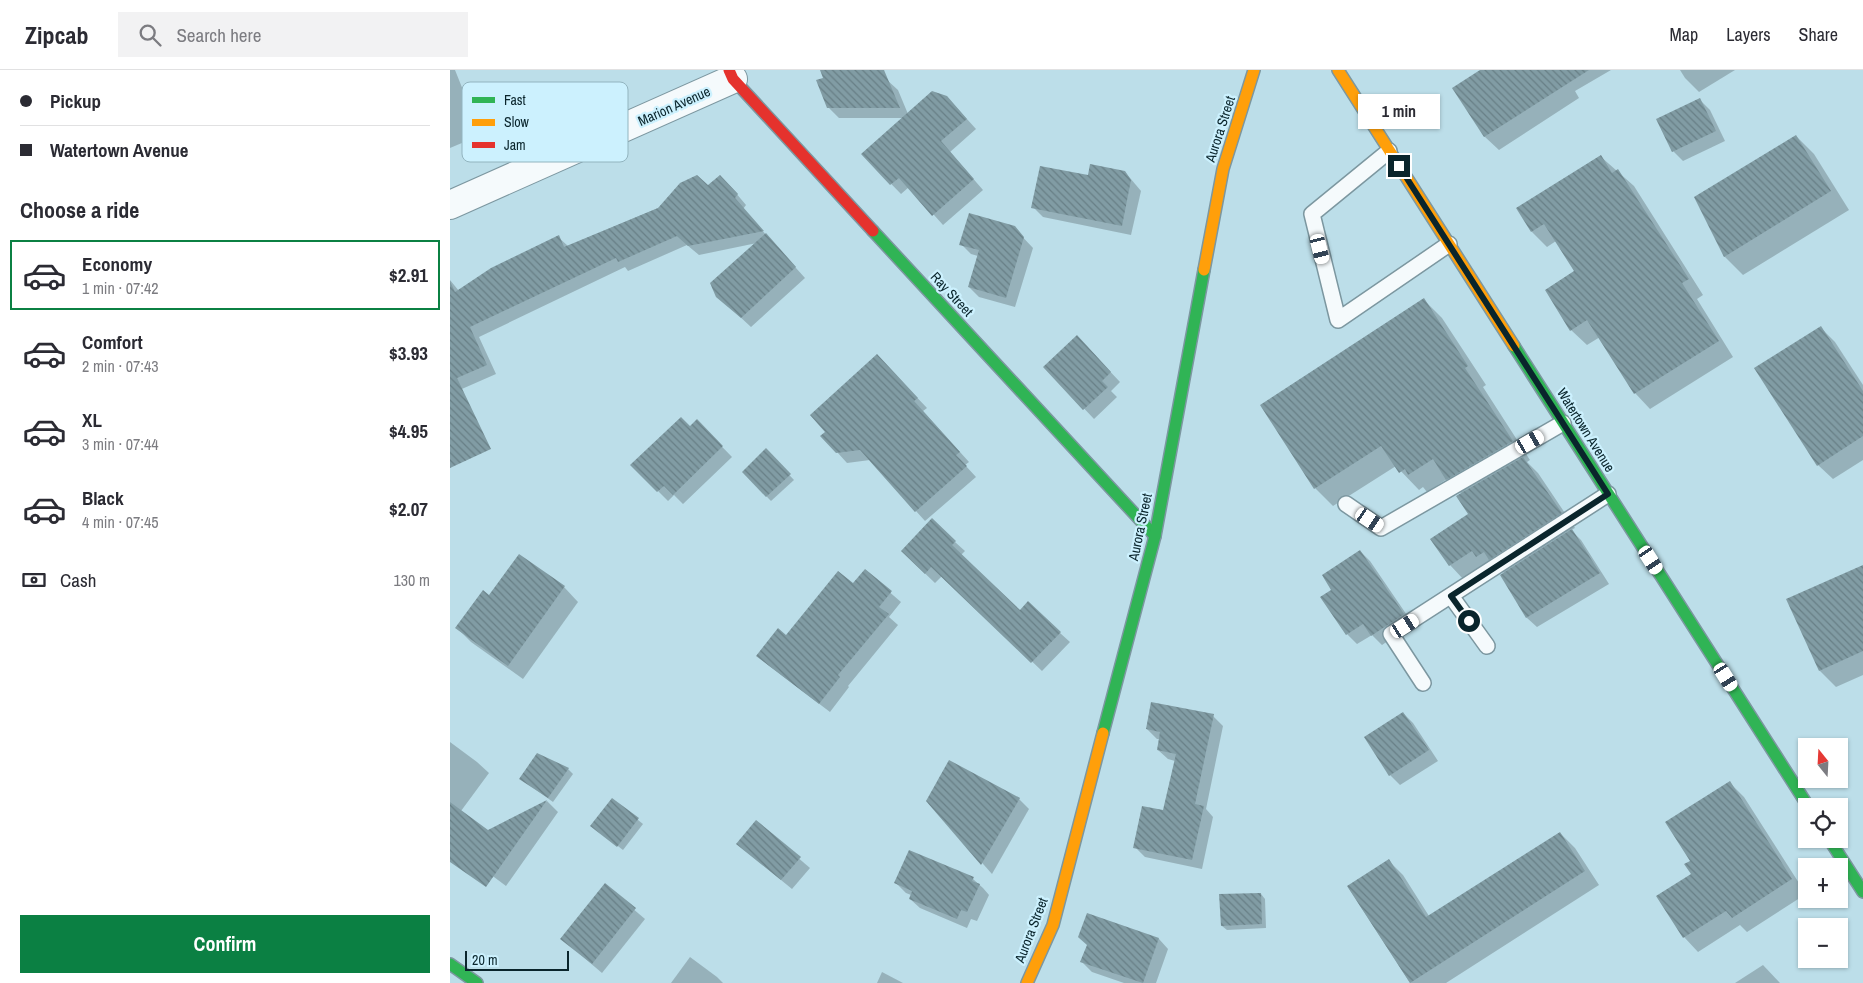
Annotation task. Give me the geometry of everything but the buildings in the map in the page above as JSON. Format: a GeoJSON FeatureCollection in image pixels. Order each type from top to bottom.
{"type":"FeatureCollection","features":[{"type":"Feature","properties":{"kind":"main road","name":"Aurora Street"},"geometry":{"type":"LineString","coordinates":[[1027,983],[1053,924],[1155,536],[1222,169],[1254,70]]}},
{"type":"Feature","properties":{"kind":"main road","name":"Watertown Avenue"},"geometry":{"type":"LineString","coordinates":[[1338,70],[1803,798]]}},
{"type":"Feature","properties":{"kind":"main road","name":"Ray Street"},"geometry":{"type":"LineString","coordinates":[[731,75],[1155,536]]}},
{"type":"Feature","properties":{"kind":"main road"},"geometry":{"type":"LineString","coordinates":[[1835,848],[1863,892]]}},
{"type":"Feature","properties":{"kind":"main road"},"geometry":{"type":"LineString","coordinates":[[450,964],[477,983]]}},
{"type":"Feature","properties":{"kind":"street","name":"Marion Avenue"},"geometry":{"type":"LineString","coordinates":[[628,123],[731,75]]}},
{"type":"Feature","properties":{"kind":"street","name":"Marion Avenue"},"geometry":{"type":"LineString","coordinates":[[450,205],[543,162]]}},
{"type":"Feature","properties":{"kind":"lane"},"geometry":{"type":"LineString","coordinates":[[1389,151],[1312,214],[1338,320],[1449,244]]}},
{"type":"Feature","properties":{"kind":"lane"},"geometry":{"type":"LineString","coordinates":[[1346,504],[1381,528],[1563,422]]}},
{"type":"Feature","properties":{"kind":"lane"},"geometry":{"type":"LineString","coordinates":[[1423,683],[1392,634],[1608,494]]}},
{"type":"Feature","properties":{"kind":"lane"},"geometry":{"type":"LineString","coordinates":[[1451,596],[1487,646]]}},
{"type":"Feature","properties":{"kind":"traffic: fast"},"geometry":{"type":"LineString","coordinates":[[873,231],[1155,536]]}},
{"type":"Feature","properties":{"kind":"traffic: fast"},"geometry":{"type":"LineString","coordinates":[[1103,733],[1155,536],[1204,270]]}},
{"type":"Feature","properties":{"kind":"traffic: fast"},"geometry":{"type":"LineString","coordinates":[[1514,346],[1803,798]]}},
{"type":"Feature","properties":{"kind":"traffic: fast"},"geometry":{"type":"LineString","coordinates":[[1835,848],[1863,892]]}},
{"type":"Feature","properties":{"kind":"traffic: fast"},"geometry":{"type":"LineString","coordinates":[[450,964],[477,983]]}},
{"type":"Feature","properties":{"kind":"traffic: slow"},"geometry":{"type":"LineString","coordinates":[[1204,270],[1223,169],[1254,70]]}},
{"type":"Feature","properties":{"kind":"traffic: slow"},"geometry":{"type":"LineString","coordinates":[[1338,70],[1514,346]]}},
{"type":"Feature","properties":{"kind":"traffic: slow"},"geometry":{"type":"LineString","coordinates":[[1027,983],[1053,925],[1103,733]]}},
{"type":"Feature","properties":{"kind":"traffic: jam"},"geometry":{"type":"LineString","coordinates":[[729,70],[733,79],[873,231]]}},
{"type":"Feature","properties":{"kind":"route"},"geometry":{"type":"LineString","coordinates":[[1399,166],[1608,494],[1451,596],[1469,621]]}}]}
